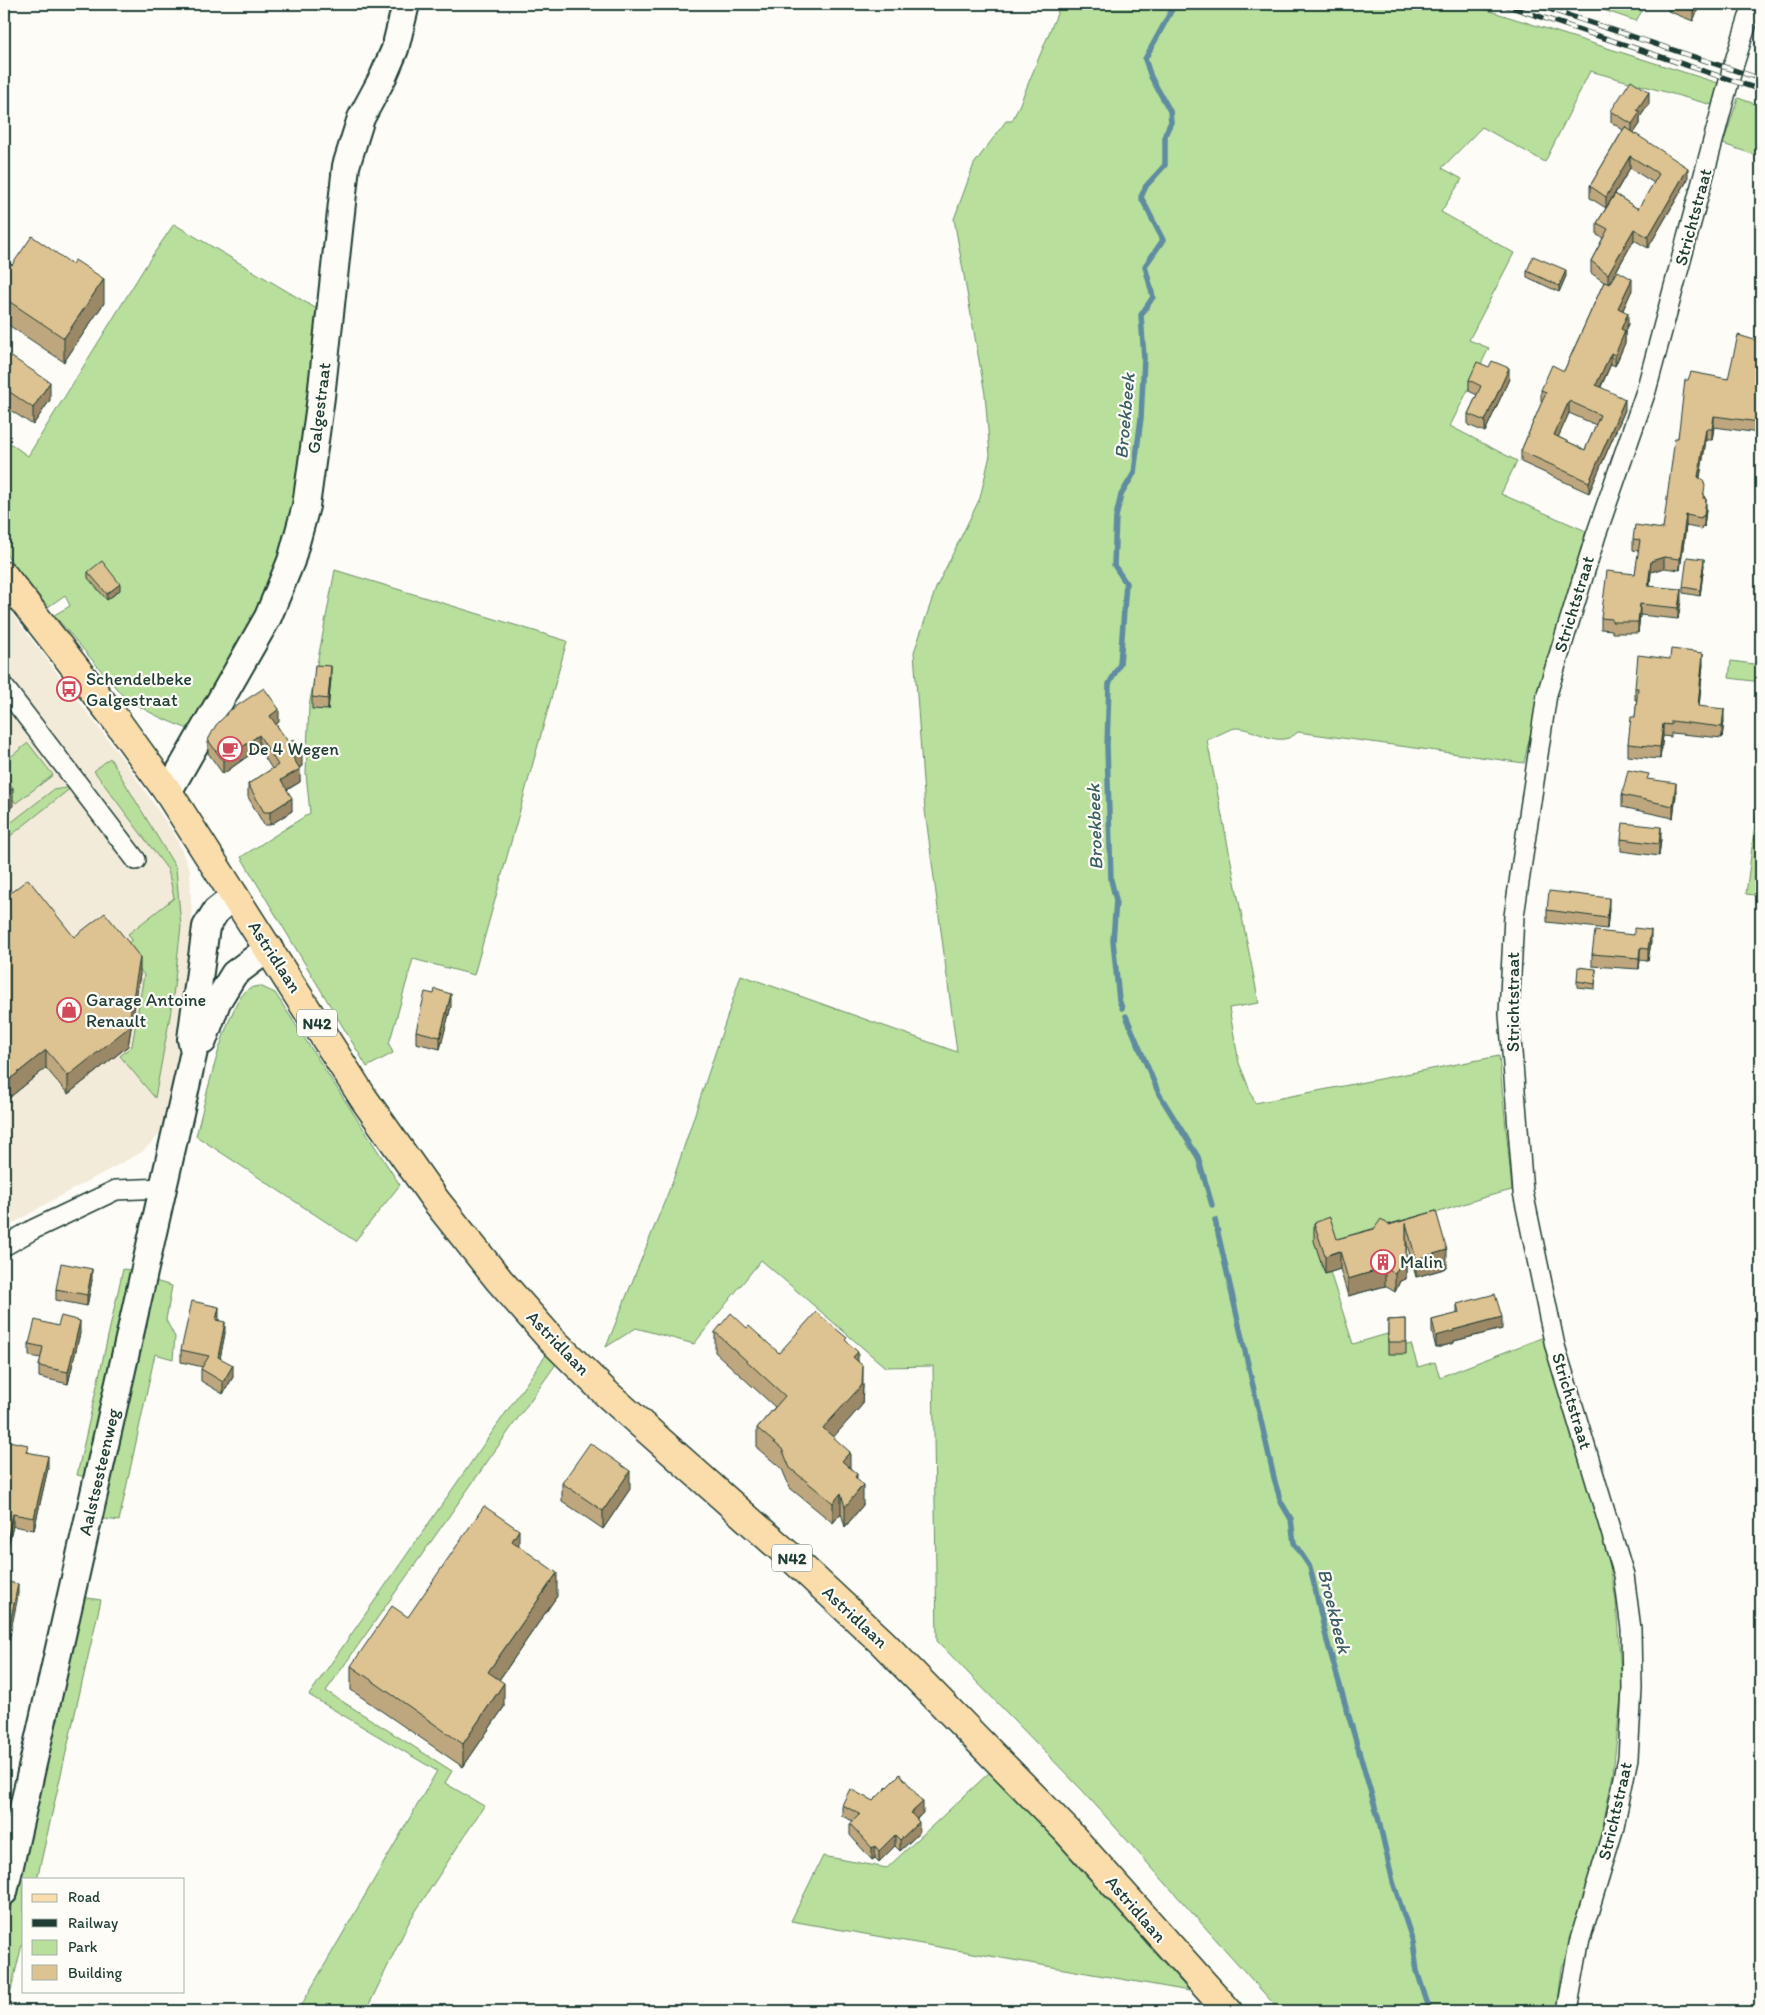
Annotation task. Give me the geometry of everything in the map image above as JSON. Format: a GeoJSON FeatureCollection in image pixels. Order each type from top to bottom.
{"type":"FeatureCollection","features":[{"type":"Feature","properties":{"kind":"main road","name":"Galgestraat"},"geometry":{"type":"LineString","coordinates":[[168,792],[268,617],[291,561],[306,506],[321,397],[346,166],[361,118],[383,77],[395,49],[406,4]]}},
{"type":"Feature","properties":{"kind":"main road","name":"Astridlaan"},"geometry":{"type":"LineString","coordinates":[[4,576],[116,720],[168,792],[364,1099],[436,1201],[505,1288],[551,1339],[607,1394],[794,1560],[890,1650],[1067,1831],[1228,2011]]}},
{"type":"Feature","properties":{"kind":"main road","name":"Aalstsesteenweg"},"geometry":{"type":"LineString","coordinates":[[4,1892],[194,1050],[191,1039],[206,928],[216,912],[235,896]]}},
{"type":"Feature","properties":{"kind":"main road","name":"Aalstsesteenweg"},"geometry":{"type":"LineString","coordinates":[[194,1050],[204,1040],[217,1002],[234,974],[269,948]]}},
{"type":"Feature","properties":{"kind":"street","name":"Strichtstraat"},"geometry":{"type":"LineString","coordinates":[[1567,2011],[1579,1943],[1614,1827],[1626,1767],[1632,1689],[1631,1629],[1624,1575],[1555,1346],[1523,1192],[1509,1014],[1514,916],[1547,694],[1596,535],[1646,391],[1732,70],[1754,4]]}},
{"type":"Feature","properties":{"kind":"street"},"geometry":{"type":"LineString","coordinates":[[4,687],[136,860]]}},
{"type":"Feature","properties":{"kind":"street"},"geometry":{"type":"LineString","coordinates":[[4,1246],[34,1229],[116,1190],[164,1188]]}},
{"type":"Feature","properties":{"kind":"shaded area"},"geometry":{"type":"Polygon","coordinates":[[[4,603],[128,766],[175,835],[190,870],[192,922],[188,994],[170,1111],[163,1131],[142,1152],[51,1201],[4,1229],[4,603]]]}},
{"type":"Feature","properties":{"kind":"green space"},"geometry":{"type":"Polygon","coordinates":[[[1061,4],[1468,4],[1718,83],[1712,105],[1590,71],[1545,162],[1482,127],[1442,168],[1462,179],[1441,212],[1514,253],[1469,340],[1489,348],[1450,426],[1517,461],[1501,494],[1586,531],[1542,680],[1524,763],[1298,732],[1291,737],[1276,739],[1237,728],[1230,729],[1207,740],[1259,1003],[1229,1008],[1239,1063],[1255,1103],[1499,1056],[1512,1190],[1323,1250],[1353,1344],[1387,1334],[1393,1349],[1411,1344],[1418,1367],[1435,1362],[1440,1377],[1544,1337],[1609,1560],[1616,1601],[1622,1687],[1613,1774],[1601,1836],[1562,1968],[1557,2011],[1280,2011],[1082,1790],[937,1641],[933,1366],[885,1367],[761,1260],[694,1344],[636,1328],[606,1347],[672,1183],[741,975],[957,1052],[925,810],[914,652],[936,588],[980,498],[990,455],[985,394],[954,219],[974,164],[1006,121],[1012,121],[1061,4]]]}},
{"type":"Feature","properties":{"kind":"green space"},"geometry":{"type":"Polygon","coordinates":[[[1586,4],[1646,4],[1636,21],[1586,4]]]}},
{"type":"Feature","properties":{"kind":"green space"},"geometry":{"type":"Polygon","coordinates":[[[1738,98],[1761,106],[1761,157],[1723,144],[1738,98]]]}},
{"type":"Feature","properties":{"kind":"green space"},"geometry":{"type":"Polygon","coordinates":[[[174,224],[322,312],[307,435],[282,562],[194,731],[157,716],[122,695],[54,615],[70,606],[65,595],[48,607],[4,552],[4,439],[28,456],[148,262],[174,224]]]}},
{"type":"Feature","properties":{"kind":"green space"},"geometry":{"type":"Polygon","coordinates":[[[335,570],[567,641],[474,975],[413,959],[389,1044],[393,1053],[367,1067],[241,857],[310,813],[306,773],[309,706],[335,570]]]}},
{"type":"Feature","properties":{"kind":"green space"},"geometry":{"type":"Polygon","coordinates":[[[1731,661],[1761,665],[1761,682],[1729,678],[1731,661]]]}},
{"type":"Feature","properties":{"kind":"green space"},"geometry":{"type":"Polygon","coordinates":[[[28,743],[53,775],[16,803],[4,788],[4,762],[28,743]]]}},
{"type":"Feature","properties":{"kind":"green space"},"geometry":{"type":"Polygon","coordinates":[[[110,758],[176,868],[181,926],[172,1005],[155,1098],[120,1056],[132,1046],[144,975],[122,947],[132,940],[128,934],[174,898],[168,870],[94,771],[110,758]]]}},
{"type":"Feature","properties":{"kind":"green space"},"geometry":{"type":"Polygon","coordinates":[[[1761,777],[1761,896],[1746,894],[1761,777]]]}},
{"type":"Feature","properties":{"kind":"green space"},"geometry":{"type":"Polygon","coordinates":[[[72,787],[4,841],[4,828],[53,790],[72,787]]]}},
{"type":"Feature","properties":{"kind":"green space"},"geometry":{"type":"Polygon","coordinates":[[[260,986],[275,993],[400,1185],[355,1241],[196,1136],[216,1059],[230,1017],[238,1001],[246,991],[260,986]]]}},
{"type":"Feature","properties":{"kind":"green space"},"geometry":{"type":"Polygon","coordinates":[[[123,1269],[139,1271],[121,1348],[141,1353],[155,1281],[172,1286],[166,1320],[175,1337],[173,1359],[155,1354],[119,1521],[98,1518],[106,1482],[77,1475],[123,1269]]]}},
{"type":"Feature","properties":{"kind":"green space"},"geometry":{"type":"Polygon","coordinates":[[[546,1355],[556,1364],[326,1691],[452,1771],[445,1783],[484,1806],[410,1920],[366,2011],[298,2011],[437,1771],[309,1695],[546,1355]]]}},
{"type":"Feature","properties":{"kind":"green space"},"geometry":{"type":"Polygon","coordinates":[[[81,1597],[101,1600],[37,1878],[22,1878],[22,1944],[6,2011],[4,2011],[4,1939],[81,1597]]]}},
{"type":"Feature","properties":{"kind":"green space"},"geometry":{"type":"Polygon","coordinates":[[[992,1770],[1189,1991],[791,1921],[823,1856],[887,1868],[992,1770]]]}},
{"type":"Feature","properties":{"kind":"building"},"geometry":{"type":"Polygon","coordinates":[[[1679,4],[1695,4],[1693,9],[1679,4]]]}},
{"type":"Feature","properties":{"kind":"building"},"geometry":{"type":"Polygon","coordinates":[[[1761,9],[1761,27],[1758,20],[1761,9]]]}},
{"type":"Feature","properties":{"kind":"building"},"geometry":{"type":"Polygon","coordinates":[[[1631,80],[1649,92],[1637,110],[1640,112],[1632,124],[1611,111],[1631,80]]]}},
{"type":"Feature","properties":{"kind":"building"},"geometry":{"type":"Polygon","coordinates":[[[1625,127],[1688,168],[1648,237],[1634,229],[1608,274],[1591,261],[1608,229],[1597,223],[1615,194],[1638,209],[1659,174],[1630,156],[1606,197],[1590,186],[1625,127]]]}},
{"type":"Feature","properties":{"kind":"building"},"geometry":{"type":"Polygon","coordinates":[[[32,236],[72,264],[75,260],[104,279],[64,338],[4,298],[4,259],[12,265],[32,236]]]}},
{"type":"Feature","properties":{"kind":"building"},"geometry":{"type":"Polygon","coordinates":[[[1533,256],[1566,270],[1559,286],[1527,271],[1533,256]]]}},
{"type":"Feature","properties":{"kind":"building"},"geometry":{"type":"Polygon","coordinates":[[[1618,271],[1632,279],[1618,308],[1628,313],[1621,329],[1625,331],[1615,355],[1611,353],[1596,385],[1625,399],[1589,482],[1521,451],[1546,392],[1541,390],[1552,365],[1564,371],[1604,282],[1610,284],[1618,271]],[[1569,401],[1554,435],[1585,450],[1600,415],[1569,401]]]}},
{"type":"Feature","properties":{"kind":"building"},"geometry":{"type":"Polygon","coordinates":[[[1738,335],[1761,342],[1761,410],[1759,422],[1714,416],[1712,429],[1706,429],[1698,477],[1703,480],[1705,486],[1703,498],[1706,499],[1704,516],[1701,518],[1686,515],[1680,559],[1664,557],[1651,561],[1648,586],[1681,589],[1678,608],[1640,604],[1638,622],[1612,622],[1612,619],[1601,618],[1607,571],[1635,574],[1640,540],[1633,539],[1635,525],[1663,529],[1675,438],[1678,438],[1685,380],[1688,380],[1691,372],[1728,379],[1738,335]]]}},
{"type":"Feature","properties":{"kind":"building"},"geometry":{"type":"Polygon","coordinates":[[[4,352],[50,382],[33,408],[4,388],[4,352]]]}},
{"type":"Feature","properties":{"kind":"building"},"geometry":{"type":"Polygon","coordinates":[[[1492,361],[1509,368],[1485,421],[1468,414],[1481,386],[1469,380],[1477,362],[1489,367],[1492,361]]]}},
{"type":"Feature","properties":{"kind":"building"},"geometry":{"type":"Polygon","coordinates":[[[1687,557],[1704,559],[1700,590],[1683,587],[1687,557]]]}},
{"type":"Feature","properties":{"kind":"building"},"geometry":{"type":"Polygon","coordinates":[[[102,561],[120,584],[107,594],[88,572],[102,561]]]}},
{"type":"Feature","properties":{"kind":"building"},"geometry":{"type":"Polygon","coordinates":[[[1671,649],[1703,653],[1698,706],[1724,709],[1722,727],[1671,721],[1671,725],[1663,724],[1660,747],[1628,744],[1631,717],[1635,717],[1638,688],[1635,688],[1638,655],[1670,659],[1671,649]]]}},
{"type":"Feature","properties":{"kind":"building"},"geometry":{"type":"Polygon","coordinates":[[[315,665],[331,666],[328,699],[312,697],[315,665]]]}},
{"type":"Feature","properties":{"kind":"building"},"geometry":{"type":"Polygon","coordinates":[[[264,688],[279,709],[270,716],[289,743],[293,740],[302,753],[293,758],[300,769],[281,780],[292,798],[270,812],[264,812],[248,784],[278,765],[259,735],[223,761],[208,740],[216,725],[226,713],[264,688]]]}},
{"type":"Feature","properties":{"kind":"building"},"geometry":{"type":"Polygon","coordinates":[[[1628,770],[1649,774],[1647,779],[1676,783],[1673,806],[1622,795],[1628,770]]]}},
{"type":"Feature","properties":{"kind":"building"},"geometry":{"type":"Polygon","coordinates":[[[4,776],[13,788],[4,795],[4,776]]]}},
{"type":"Feature","properties":{"kind":"building"},"geometry":{"type":"Polygon","coordinates":[[[1623,823],[1661,827],[1659,844],[1621,839],[1623,823]]]}},
{"type":"Feature","properties":{"kind":"building","name":"Garage Antoine Renault"},"geometry":{"type":"Polygon","coordinates":[[[28,879],[74,937],[105,913],[140,957],[128,1028],[68,1076],[46,1050],[4,1084],[4,898],[28,879]]]}},
{"type":"Feature","properties":{"kind":"building"},"geometry":{"type":"Polygon","coordinates":[[[1549,891],[1609,898],[1607,918],[1547,910],[1549,891]]]}},
{"type":"Feature","properties":{"kind":"building"},"geometry":{"type":"Polygon","coordinates":[[[1634,928],[1651,930],[1648,949],[1640,948],[1639,958],[1592,954],[1595,931],[1634,935],[1634,928]]]}},
{"type":"Feature","properties":{"kind":"building"},"geometry":{"type":"Polygon","coordinates":[[[1578,967],[1596,969],[1595,984],[1577,981],[1578,967]]]}},
{"type":"Feature","properties":{"kind":"building"},"geometry":{"type":"Polygon","coordinates":[[[435,989],[451,994],[440,1037],[416,1031],[425,992],[434,994],[435,989]]]}},
{"type":"Feature","properties":{"kind":"building"},"geometry":{"type":"Polygon","coordinates":[[[1436,1211],[1447,1250],[1416,1259],[1406,1223],[1406,1262],[1400,1264],[1395,1274],[1385,1268],[1348,1279],[1340,1251],[1325,1256],[1314,1223],[1330,1217],[1337,1239],[1374,1229],[1381,1219],[1389,1225],[1436,1211]]]}},
{"type":"Feature","properties":{"kind":"building"},"geometry":{"type":"Polygon","coordinates":[[[61,1263],[92,1269],[87,1295],[56,1289],[61,1263]]]}},
{"type":"Feature","properties":{"kind":"building"},"geometry":{"type":"Polygon","coordinates":[[[1495,1294],[1502,1317],[1436,1336],[1432,1320],[1459,1313],[1457,1304],[1495,1294]]]}},
{"type":"Feature","properties":{"kind":"building"},"geometry":{"type":"Polygon","coordinates":[[[192,1301],[219,1307],[216,1320],[225,1322],[218,1357],[233,1365],[223,1382],[201,1369],[209,1356],[181,1350],[192,1301]]]}},
{"type":"Feature","properties":{"kind":"building"},"geometry":{"type":"Polygon","coordinates":[[[816,1312],[847,1338],[845,1340],[858,1352],[853,1357],[863,1366],[862,1385],[823,1428],[850,1452],[842,1461],[857,1474],[855,1477],[863,1485],[845,1507],[841,1493],[833,1503],[790,1468],[782,1449],[757,1428],[785,1396],[715,1332],[731,1313],[747,1328],[749,1326],[779,1353],[816,1312]]]}},
{"type":"Feature","properties":{"kind":"building"},"geometry":{"type":"Polygon","coordinates":[[[61,1316],[80,1321],[68,1372],[39,1366],[43,1347],[29,1344],[35,1320],[58,1326],[61,1316]]]}},
{"type":"Feature","properties":{"kind":"building"},"geometry":{"type":"Polygon","coordinates":[[[1406,1319],[1406,1342],[1388,1342],[1388,1320],[1406,1319]]]}},
{"type":"Feature","properties":{"kind":"building"},"geometry":{"type":"Polygon","coordinates":[[[4,1440],[28,1445],[26,1452],[48,1456],[34,1518],[13,1514],[8,1535],[4,1533],[4,1440]]]}},
{"type":"Feature","properties":{"kind":"building"},"geometry":{"type":"Polygon","coordinates":[[[590,1443],[630,1471],[603,1511],[562,1483],[590,1443]]]}},
{"type":"Feature","properties":{"kind":"building"},"geometry":{"type":"Polygon","coordinates":[[[484,1506],[519,1530],[512,1541],[557,1573],[488,1672],[504,1683],[463,1744],[351,1666],[392,1606],[408,1617],[484,1506]]]}},
{"type":"Feature","properties":{"kind":"building"},"geometry":{"type":"Polygon","coordinates":[[[4,1581],[18,1584],[4,1653],[4,1581]]]}},
{"type":"Feature","properties":{"kind":"building"},"geometry":{"type":"Polygon","coordinates":[[[900,1774],[923,1802],[911,1813],[919,1822],[900,1840],[895,1835],[879,1851],[875,1846],[872,1848],[850,1824],[860,1814],[842,1805],[850,1789],[873,1801],[900,1774]]]}},
{"type":"Feature","properties":{"kind":"waterway","name":"Broekbeek"},"geometry":{"type":"LineString","coordinates":[[1122,1008],[1119,1000],[1113,941],[1116,900],[1111,880],[1107,746],[1109,684],[1120,664],[1126,583],[1114,565],[1116,517],[1121,495],[1134,473],[1141,418],[1144,358],[1141,315],[1153,297],[1145,266],[1163,240],[1141,197],[1146,186],[1165,165],[1165,135],[1171,122],[1170,111],[1151,77],[1145,59],[1175,4]]}},
{"type":"Feature","properties":{"kind":"waterway","name":"Broekbeek"},"geometry":{"type":"LineString","coordinates":[[1126,1016],[1159,1094],[1198,1157],[1212,1205]]}},
{"type":"Feature","properties":{"kind":"waterway","name":"Broekbeek"},"geometry":{"type":"LineString","coordinates":[[1215,1220],[1275,1482],[1281,1502],[1291,1519],[1294,1543],[1310,1567],[1327,1641],[1378,1817],[1393,1882],[1413,1942],[1417,1971],[1430,2011]]}},
{"type":"Feature","properties":{"kind":"railway"},"geometry":{"type":"LineString","coordinates":[[1502,4],[1761,90]]}},
{"type":"Feature","properties":{"kind":"railway"},"geometry":{"type":"LineString","coordinates":[[1534,4],[1761,79]]}},
{"type":"Feature","properties":{"kind":"place","name":"Schendelbeke Galgestraat"},"geometry":{"type":"Point","coordinates":[69,689]}},
{"type":"Feature","properties":{"kind":"place","name":"De 4 Wegen"},"geometry":{"type":"Point","coordinates":[230,749]}},
{"type":"Feature","properties":{"kind":"place","name":"Garage Antoine Renault"},"geometry":{"type":"Point","coordinates":[69,1010]}},
{"type":"Feature","properties":{"kind":"place","name":"Malin"},"geometry":{"type":"Point","coordinates":[1383,1262]}}]}
